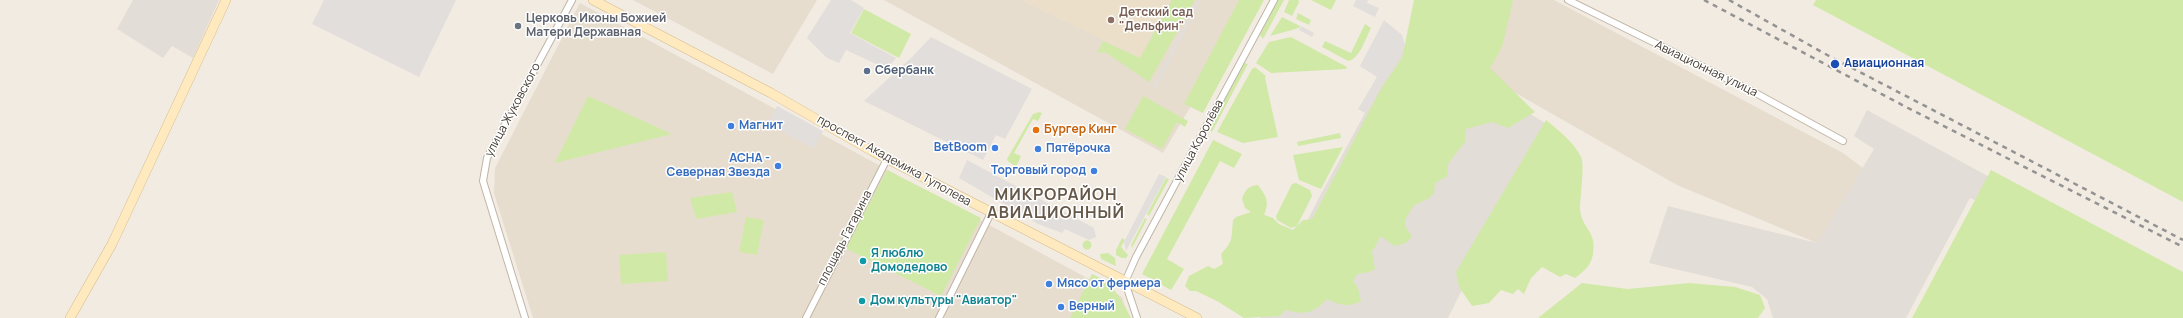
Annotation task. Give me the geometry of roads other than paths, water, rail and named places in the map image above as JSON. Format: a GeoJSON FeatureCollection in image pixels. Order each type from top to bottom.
{"type":"FeatureCollection","features":[{"type":"Feature","properties":{"kind":"main road"},"geometry":{"type":"LineString","coordinates":[[70,318],[112,244],[226,0]]}},
{"type":"Feature","properties":{"kind":"main road","name":"проспект Академика Туполева"},"geometry":{"type":"LineString","coordinates":[[593,0],[771,93],[887,159],[1197,318]]}},
{"type":"Feature","properties":{"kind":"street","name":"улица Жуковского"},"geometry":{"type":"LineString","coordinates":[[525,318],[483,181],[487,158],[572,0]]}},
{"type":"Feature","properties":{"kind":"street","name":"улица Королёва"},"geometry":{"type":"LineString","coordinates":[[1125,282],[1136,256],[1274,0]]}},
{"type":"Feature","properties":{"kind":"street","name":"Авиационная улица"},"geometry":{"type":"LineString","coordinates":[[1568,0],[1752,91],[1843,141]]}},
{"type":"Feature","properties":{"kind":"street","name":"площадь Гагарина"},"geometry":{"type":"LineString","coordinates":[[806,318],[887,159]]}},
{"type":"Feature","properties":{"kind":"street"},"geometry":{"type":"LineString","coordinates":[[939,318],[991,213]]}},
{"type":"Feature","properties":{"kind":"street"},"geometry":{"type":"LineString","coordinates":[[1125,282],[1137,318]]}},
{"type":"Feature","properties":{"kind":"railway"},"geometry":{"type":"LineString","coordinates":[[1704,0],[1908,108],[2183,247]]}},
{"type":"Feature","properties":{"kind":"railway"},"geometry":{"type":"LineString","coordinates":[[1729,0],[1829,56],[2183,240]]}},
{"type":"Feature","properties":{"kind":"place","name":"Детский сад \"Дельфин\""},"geometry":{"type":"Point","coordinates":[1111,20]}},
{"type":"Feature","properties":{"kind":"place","name":"Церковь Иконы Божией Матери Державная"},"geometry":{"type":"Point","coordinates":[518,26]}},
{"type":"Feature","properties":{"kind":"place","name":"Авиационная"},"geometry":{"type":"Point","coordinates":[1835,64]}},
{"type":"Feature","properties":{"kind":"place","name":"Сбербанк"},"geometry":{"type":"Point","coordinates":[867,71]}},
{"type":"Feature","properties":{"kind":"place","name":"Магнит"},"geometry":{"type":"Point","coordinates":[731,126]}},
{"type":"Feature","properties":{"kind":"place","name":"Бургер Кинг"},"geometry":{"type":"Point","coordinates":[1036,130]}},
{"type":"Feature","properties":{"kind":"place","name":"BetBoom"},"geometry":{"type":"Point","coordinates":[995,148]}},
{"type":"Feature","properties":{"kind":"place","name":"Пятёрочка"},"geometry":{"type":"Point","coordinates":[1038,149]}},
{"type":"Feature","properties":{"kind":"place","name":"АСНА - Северная Звезда"},"geometry":{"type":"Point","coordinates":[778,166]}},
{"type":"Feature","properties":{"kind":"place","name":"Торговый город"},"geometry":{"type":"Point","coordinates":[1094,171]}},
{"type":"Feature","properties":{"kind":"place","name":"Я люблю Домодедово"},"geometry":{"type":"Point","coordinates":[863,261]}},
{"type":"Feature","properties":{"kind":"place","name":"Мясо от фермера"},"geometry":{"type":"Point","coordinates":[1049,284]}},
{"type":"Feature","properties":{"kind":"place","name":"Дом культуры \"Авиатор\""},"geometry":{"type":"Point","coordinates":[862,301]}},
{"type":"Feature","properties":{"kind":"place","name":"Верный"},"geometry":{"type":"Point","coordinates":[1061,307]}},
{"type":"Feature","properties":{"kind":"district","name":"МИКРОРАЙОН АВИАЦИОННЫЙ"},"geometry":{"type":"Point","coordinates":[1056,205]}}]}
